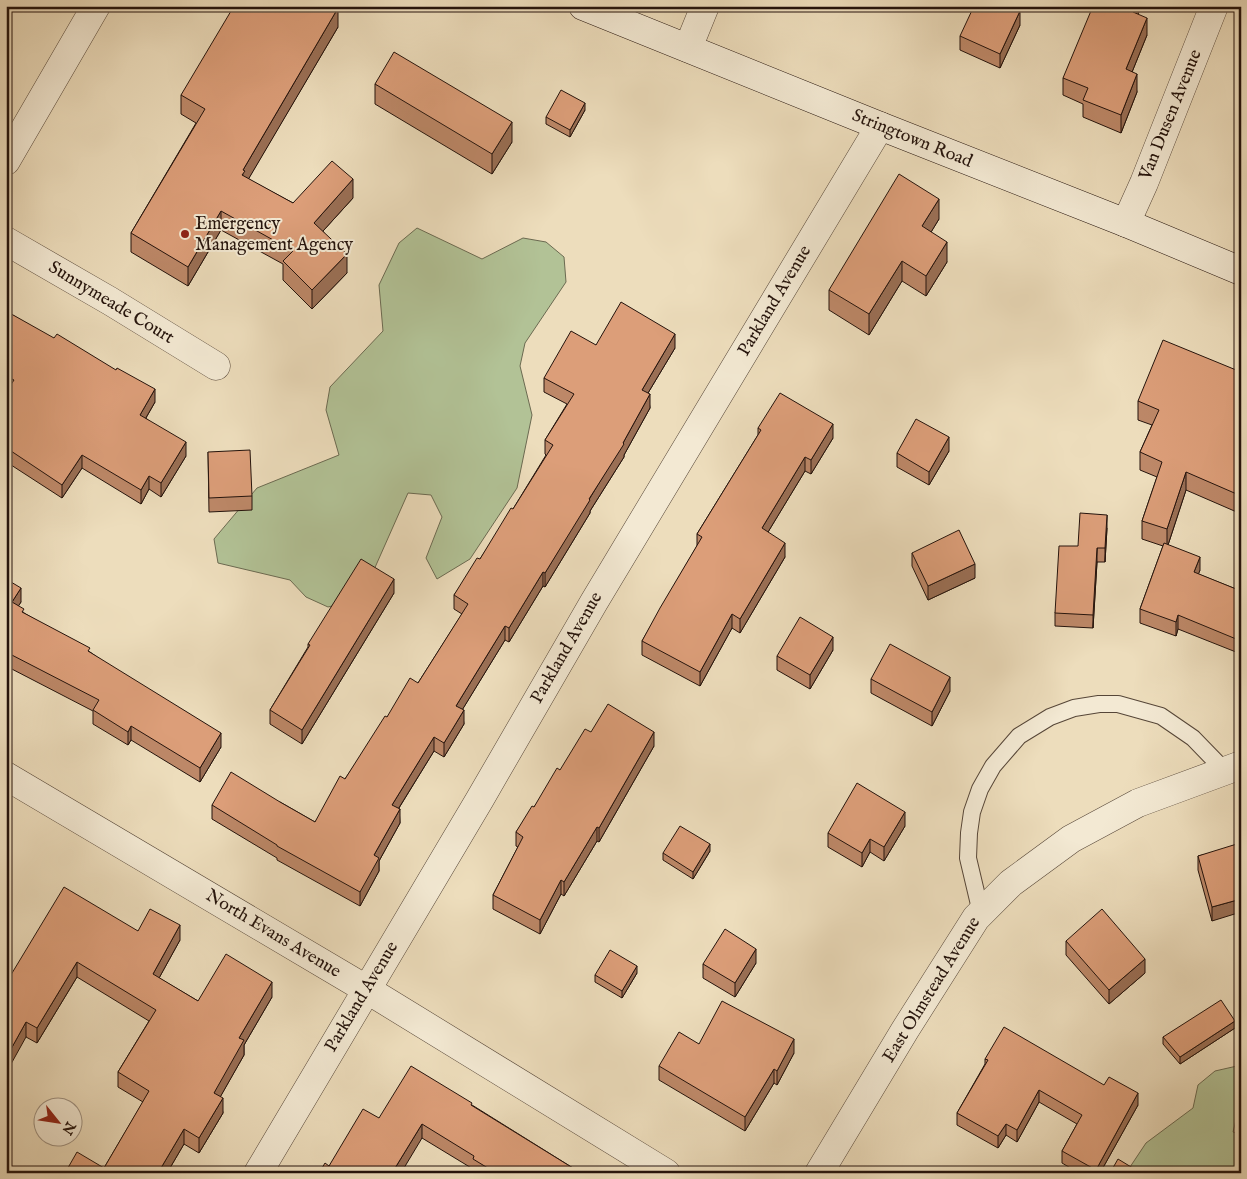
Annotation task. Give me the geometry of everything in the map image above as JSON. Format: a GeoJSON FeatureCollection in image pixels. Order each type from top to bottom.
{"type":"FeatureCollection","features":[{"type":"Feature","properties":{"kind":"street"},"geometry":{"type":"LineString","coordinates":[[6,161],[96,6]]}},
{"type":"Feature","properties":{"kind":"street","name":"Stringtown Road"},"geometry":{"type":"LineString","coordinates":[[583,6],[1126,223],[1241,271]]}},
{"type":"Feature","properties":{"kind":"street"},"geometry":{"type":"LineString","coordinates":[[688,48],[705,6]]}},
{"type":"Feature","properties":{"kind":"street","name":"Van Dusen Avenue"},"geometry":{"type":"LineString","coordinates":[[1126,223],[1144,183],[1214,6]]}},
{"type":"Feature","properties":{"kind":"street","name":"Parkland Avenue"},"geometry":{"type":"LineString","coordinates":[[258,1173],[480,799],[594,602],[880,126]]}},
{"type":"Feature","properties":{"kind":"street","name":"Sunnymeade Court"},"geometry":{"type":"LineString","coordinates":[[6,241],[110,301],[216,366]]}},
{"type":"Feature","properties":{"kind":"street","name":"East Olmstead Avenue"},"geometry":{"type":"LineString","coordinates":[[820,1173],[905,1030],[976,918],[1011,883],[1071,839],[1138,804],[1233,768]]}},
{"type":"Feature","properties":{"kind":"street","name":"North Evans Avenue"},"geometry":{"type":"LineString","coordinates":[[6,776],[366,990],[666,1173]]}},
{"type":"Feature","properties":{"kind":"lane"},"geometry":{"type":"LineString","coordinates":[[981,913],[968,858],[972,812],[980,789],[993,766],[1019,736],[1050,717],[1074,708],[1099,704],[1118,704],[1161,716],[1233,768]]}},
{"type":"Feature","properties":{"kind":"green space"},"geometry":{"type":"Polygon","coordinates":[[[417,228],[482,259],[523,238],[546,242],[564,257],[566,282],[525,343],[520,366],[532,415],[517,488],[470,559],[437,579],[426,558],[442,517],[431,495],[408,493],[369,581],[353,601],[328,607],[306,597],[290,580],[218,563],[214,539],[257,488],[339,455],[326,410],[330,387],[383,331],[379,285],[399,243],[417,228]]]}},
{"type":"Feature","properties":{"kind":"green space"},"geometry":{"type":"Polygon","coordinates":[[[1237,1066],[1241,1069],[1241,1100],[1233,1132],[1241,1134],[1241,1173],[1126,1173],[1146,1143],[1193,1108],[1198,1085],[1215,1071],[1237,1066]]]}},
{"type":"Feature","properties":{"kind":"building"},"geometry":{"type":"Polygon","coordinates":[[[234,6],[335,6],[338,8],[243,170],[245,171],[242,175],[293,203],[332,161],[353,179],[314,223],[347,254],[312,290],[283,261],[293,251],[221,211],[188,267],[131,233],[205,109],[181,95],[234,6]]]}},
{"type":"Feature","properties":{"kind":"building"},"geometry":{"type":"Polygon","coordinates":[[[974,6],[1008,6],[1020,11],[1000,54],[960,36],[974,6]]]}},
{"type":"Feature","properties":{"kind":"building"},"geometry":{"type":"Polygon","coordinates":[[[1093,6],[1135,6],[1133,12],[1147,18],[1126,69],[1137,74],[1121,115],[1083,100],[1088,88],[1063,78],[1093,6]]]}},
{"type":"Feature","properties":{"kind":"building"},"geometry":{"type":"Polygon","coordinates":[[[394,52],[512,122],[492,154],[375,84],[394,52]]]}},
{"type":"Feature","properties":{"kind":"building"},"geometry":{"type":"Polygon","coordinates":[[[561,90],[585,103],[570,130],[546,117],[561,90]]]}},
{"type":"Feature","properties":{"kind":"building"},"geometry":{"type":"Polygon","coordinates":[[[899,174],[939,199],[922,226],[947,242],[926,276],[902,261],[869,314],[829,290],[899,174]]]}},
{"type":"Feature","properties":{"kind":"building"},"geometry":{"type":"Polygon","coordinates":[[[621,302],[675,334],[642,390],[650,394],[624,444],[545,573],[543,572],[509,628],[505,626],[456,706],[464,710],[444,743],[434,737],[392,805],[400,809],[374,855],[379,858],[360,892],[277,846],[212,805],[231,772],[315,822],[340,776],[345,779],[385,716],[387,717],[410,678],[418,683],[468,604],[454,595],[477,558],[480,559],[511,508],[513,509],[553,445],[545,440],[574,394],[544,378],[571,331],[596,345],[621,302]]]}},
{"type":"Feature","properties":{"kind":"building"},"geometry":{"type":"Polygon","coordinates":[[[6,311],[54,338],[57,334],[116,370],[117,368],[155,389],[140,415],[186,442],[161,483],[149,476],[141,490],[82,455],[62,485],[8,449],[6,451],[6,392],[14,380],[6,376],[6,311]]]}},
{"type":"Feature","properties":{"kind":"building"},"geometry":{"type":"Polygon","coordinates":[[[1163,340],[1241,372],[1241,497],[1186,472],[1167,529],[1142,521],[1162,462],[1140,452],[1159,410],[1138,401],[1163,340]]]}},
{"type":"Feature","properties":{"kind":"building"},"geometry":{"type":"Polygon","coordinates":[[[780,393],[833,424],[811,460],[805,457],[762,528],[785,543],[740,619],[732,614],[700,672],[642,641],[702,537],[697,534],[761,430],[758,428],[780,393]]]}},
{"type":"Feature","properties":{"kind":"building"},"geometry":{"type":"Polygon","coordinates":[[[916,419],[949,437],[929,472],[897,453],[916,419]]]}},
{"type":"Feature","properties":{"kind":"building"},"geometry":{"type":"Polygon","coordinates":[[[250,450],[252,496],[209,498],[208,452],[250,450]]]}},
{"type":"Feature","properties":{"kind":"building"},"geometry":{"type":"Polygon","coordinates":[[[1080,513],[1107,515],[1105,548],[1097,548],[1093,615],[1055,613],[1059,546],[1078,546],[1080,513]]]}},
{"type":"Feature","properties":{"kind":"building"},"geometry":{"type":"Polygon","coordinates":[[[959,530],[975,564],[928,586],[912,553],[959,530]]]}},
{"type":"Feature","properties":{"kind":"building"},"geometry":{"type":"Polygon","coordinates":[[[1164,543],[1200,557],[1194,572],[1241,591],[1241,641],[1178,615],[1176,622],[1140,609],[1164,543]]]}},
{"type":"Feature","properties":{"kind":"building"},"geometry":{"type":"Polygon","coordinates":[[[361,559],[394,579],[302,730],[270,710],[310,645],[308,644],[361,559]]]}},
{"type":"Feature","properties":{"kind":"building"},"geometry":{"type":"Polygon","coordinates":[[[6,579],[21,588],[12,602],[24,609],[22,612],[90,648],[88,651],[221,733],[200,768],[131,726],[128,732],[93,710],[99,700],[6,652],[6,579]]]}},
{"type":"Feature","properties":{"kind":"building"},"geometry":{"type":"Polygon","coordinates":[[[800,617],[833,637],[810,675],[777,656],[800,617]]]}},
{"type":"Feature","properties":{"kind":"building"},"geometry":{"type":"Polygon","coordinates":[[[890,644],[950,677],[932,712],[871,679],[890,644]]]}},
{"type":"Feature","properties":{"kind":"building"},"geometry":{"type":"Polygon","coordinates":[[[608,704],[654,732],[599,828],[597,827],[564,882],[561,880],[540,920],[493,895],[523,837],[516,832],[532,806],[534,807],[557,768],[560,770],[585,729],[591,732],[608,704]]]}},
{"type":"Feature","properties":{"kind":"building"},"geometry":{"type":"Polygon","coordinates":[[[857,783],[905,812],[884,847],[870,839],[862,853],[828,833],[857,783]]]}},
{"type":"Feature","properties":{"kind":"building"},"geometry":{"type":"Polygon","coordinates":[[[680,826],[710,844],[693,872],[663,853],[680,826]]]}},
{"type":"Feature","properties":{"kind":"building"},"geometry":{"type":"Polygon","coordinates":[[[1240,843],[1241,899],[1212,907],[1198,856],[1240,843]]]}},
{"type":"Feature","properties":{"kind":"building"},"geometry":{"type":"Polygon","coordinates":[[[64,887],[138,931],[150,909],[180,925],[153,974],[198,1001],[226,954],[272,982],[239,1038],[244,1040],[214,1093],[223,1098],[199,1138],[184,1129],[158,1173],[65,1173],[77,1152],[104,1168],[149,1091],[118,1072],[156,1010],[77,962],[37,1028],[26,1022],[6,1058],[6,983],[64,887]]]}},
{"type":"Feature","properties":{"kind":"building"},"geometry":{"type":"Polygon","coordinates":[[[1102,909],[1145,959],[1109,990],[1066,941],[1102,909]]]}},
{"type":"Feature","properties":{"kind":"building"},"geometry":{"type":"Polygon","coordinates":[[[725,929],[756,949],[735,983],[703,964],[725,929]]]}},
{"type":"Feature","properties":{"kind":"building"},"geometry":{"type":"Polygon","coordinates":[[[610,950],[637,966],[622,991],[595,975],[610,950]]]}},
{"type":"Feature","properties":{"kind":"building"},"geometry":{"type":"Polygon","coordinates":[[[1221,1000],[1235,1021],[1180,1057],[1163,1037],[1221,1000]]]}},
{"type":"Feature","properties":{"kind":"building"},"geometry":{"type":"Polygon","coordinates":[[[722,1001],[794,1039],[777,1071],[774,1069],[745,1117],[659,1066],[679,1032],[699,1044],[722,1001]]]}},
{"type":"Feature","properties":{"kind":"building"},"geometry":{"type":"Polygon","coordinates":[[[1004,1027],[1104,1085],[1109,1077],[1138,1093],[1096,1170],[1062,1151],[1082,1115],[1039,1090],[1017,1130],[1006,1124],[998,1136],[957,1113],[988,1060],[985,1059],[1004,1027]]]}},
{"type":"Feature","properties":{"kind":"building"},"geometry":{"type":"Polygon","coordinates":[[[411,1066],[581,1173],[496,1173],[473,1159],[474,1156],[422,1124],[392,1173],[319,1173],[325,1163],[329,1166],[363,1109],[379,1118],[411,1066]]]}},
{"type":"Feature","properties":{"kind":"building"},"geometry":{"type":"Polygon","coordinates":[[[1118,1159],[1141,1173],[1110,1173],[1118,1159]]]}},
{"type":"Feature","properties":{"kind":"place","name":"Emergency Management Agency"},"geometry":{"type":"Point","coordinates":[185,234]}}]}
